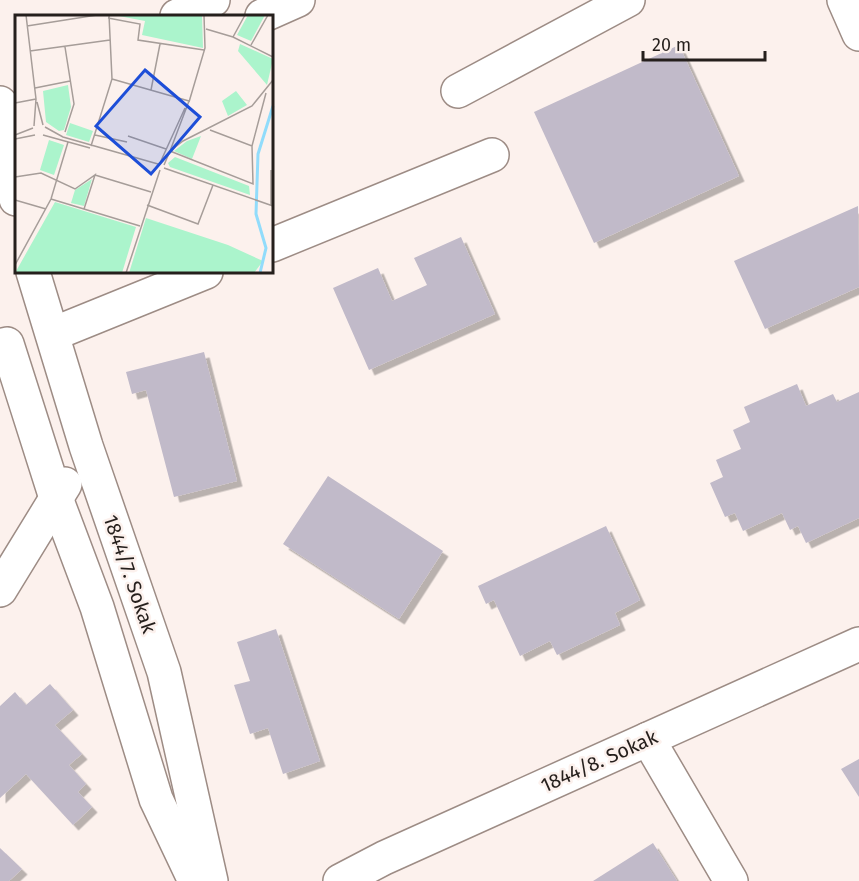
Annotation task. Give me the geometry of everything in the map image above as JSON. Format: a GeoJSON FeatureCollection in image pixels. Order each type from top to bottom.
{"type":"FeatureCollection","features":[{"type":"Feature","properties":{"kind":"street"},"geometry":{"type":"LineString","coordinates":[[179,15],[213,0]]}},
{"type":"Feature","properties":{"kind":"street"},"geometry":{"type":"LineString","coordinates":[[264,15],[298,0]]}},
{"type":"Feature","properties":{"kind":"street"},"geometry":{"type":"LineString","coordinates":[[458,91],[628,0]]}},
{"type":"Feature","properties":{"kind":"street"},"geometry":{"type":"LineString","coordinates":[[844,0],[859,34]]}},
{"type":"Feature","properties":{"kind":"street"},"geometry":{"type":"LineString","coordinates":[[0,92],[15,86]]}},
{"type":"Feature","properties":{"kind":"street"},"geometry":{"type":"LineString","coordinates":[[0,103],[11,117],[15,131],[10,155],[15,192]]}},
{"type":"Feature","properties":{"kind":"street"},"geometry":{"type":"LineString","coordinates":[[273,245],[492,154]]}},
{"type":"Feature","properties":{"kind":"street","name":"1844/7. Sokak"},"geometry":{"type":"LineString","coordinates":[[33,273],[86,446],[164,672],[211,881]]}},
{"type":"Feature","properties":{"kind":"street"},"geometry":{"type":"LineString","coordinates":[[53,334],[204,273]]}},
{"type":"Feature","properties":{"kind":"street"},"geometry":{"type":"LineString","coordinates":[[0,386],[2,337]]}},
{"type":"Feature","properties":{"kind":"street"},"geometry":{"type":"LineString","coordinates":[[2,337],[56,498],[96,607],[156,799],[195,881]]}},
{"type":"Feature","properties":{"kind":"street"},"geometry":{"type":"LineString","coordinates":[[0,590],[86,446]]}},
{"type":"Feature","properties":{"kind":"street","name":"1844/8. Sokak"},"geometry":{"type":"LineString","coordinates":[[340,881],[384,858],[859,644]]}},
{"type":"Feature","properties":{"kind":"street"},"geometry":{"type":"LineString","coordinates":[[648,739],[731,881]]}},
{"type":"Feature","properties":{"kind":"building"},"geometry":{"type":"Polygon","coordinates":[[[679,45],[739,176],[594,243],[534,112],[679,45]]]}},
{"type":"Feature","properties":{"kind":"building"},"geometry":{"type":"Polygon","coordinates":[[[858,206],[859,287],[765,329],[734,261],[858,206]]]}},
{"type":"Feature","properties":{"kind":"building"},"geometry":{"type":"Polygon","coordinates":[[[461,237],[495,314],[369,370],[333,288],[378,268],[392,301],[427,285],[414,258],[461,237]]]}},
{"type":"Feature","properties":{"kind":"building"},"geometry":{"type":"Polygon","coordinates":[[[204,352],[237,481],[174,497],[146,390],[132,394],[126,372],[204,352]]]}},
{"type":"Feature","properties":{"kind":"building"},"geometry":{"type":"Polygon","coordinates":[[[797,384],[806,406],[833,394],[837,402],[859,392],[859,518],[806,543],[798,526],[790,530],[782,513],[743,531],[735,513],[725,517],[710,483],[723,477],[716,460],[741,449],[733,430],[750,422],[744,407],[797,384]]]}},
{"type":"Feature","properties":{"kind":"building"},"geometry":{"type":"Polygon","coordinates":[[[328,476],[443,551],[399,619],[283,544],[328,476]]]}},
{"type":"Feature","properties":{"kind":"building"},"geometry":{"type":"Polygon","coordinates":[[[606,526],[640,600],[615,613],[620,625],[557,655],[550,641],[520,656],[494,600],[486,604],[478,586],[606,526]]]}},
{"type":"Feature","properties":{"kind":"building"},"geometry":{"type":"Polygon","coordinates":[[[276,629],[320,761],[283,774],[268,728],[250,734],[234,685],[250,681],[237,642],[276,629]]]}},
{"type":"Feature","properties":{"kind":"building"},"geometry":{"type":"Polygon","coordinates":[[[50,684],[73,710],[55,725],[82,754],[69,765],[86,784],[78,792],[92,807],[73,825],[26,774],[0,798],[0,706],[15,692],[26,705],[50,684]]]}},
{"type":"Feature","properties":{"kind":"building"},"geometry":{"type":"Polygon","coordinates":[[[859,759],[859,797],[841,769],[859,759]]]}},
{"type":"Feature","properties":{"kind":"building"},"geometry":{"type":"Polygon","coordinates":[[[653,843],[677,881],[593,881],[653,843]]]}},
{"type":"Feature","properties":{"kind":"building"},"geometry":{"type":"Polygon","coordinates":[[[0,848],[22,869],[9,881],[0,881],[0,848]]]}}]}
